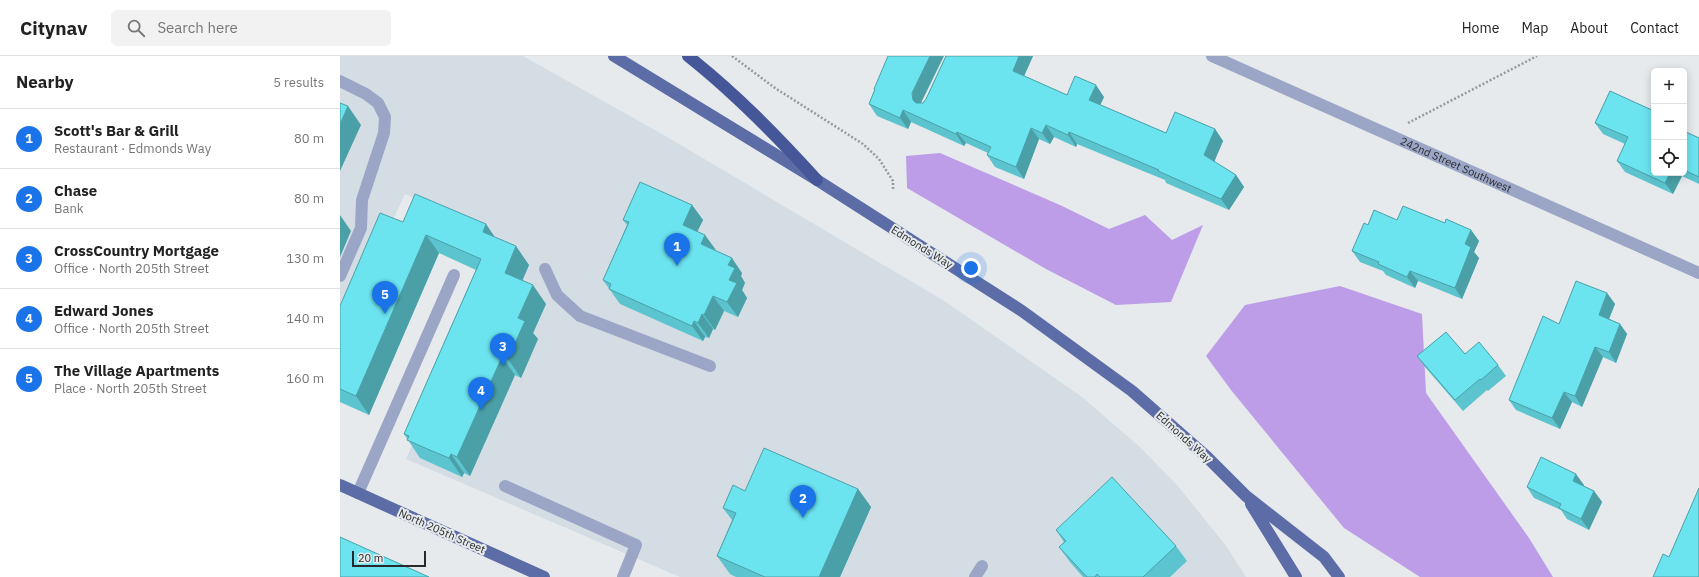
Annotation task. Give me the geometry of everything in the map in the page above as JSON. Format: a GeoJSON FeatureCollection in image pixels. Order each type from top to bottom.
{"type":"FeatureCollection","features":[{"type":"Feature","properties":{"kind":"highway"},"geometry":{"type":"LineString","coordinates":[[688,56],[724,84],[770,128],[817,180]]}},
{"type":"Feature","properties":{"kind":"main road","name":"Edmonds Way"},"geometry":{"type":"LineString","coordinates":[[614,56],[817,180],[1022,311],[1132,391],[1206,456],[1246,496],[1324,557],[1339,577]]}},
{"type":"Feature","properties":{"kind":"main road","name":"North 205th Street"},"geometry":{"type":"LineString","coordinates":[[340,486],[544,577]]}},
{"type":"Feature","properties":{"kind":"main road","name":"Edmonds Way"},"geometry":{"type":"LineString","coordinates":[[1246,496],[1296,577]]}},
{"type":"Feature","properties":{"kind":"street","name":"242nd Street Southwest"},"geometry":{"type":"LineString","coordinates":[[1212,56],[1699,273]]}},
{"type":"Feature","properties":{"kind":"street"},"geometry":{"type":"LineString","coordinates":[[340,81],[366,94],[378,103],[385,117],[384,133],[362,200],[362,228],[340,276]]}},
{"type":"Feature","properties":{"kind":"street"},"geometry":{"type":"LineString","coordinates":[[545,269],[557,295],[580,316],[710,366]]}},
{"type":"Feature","properties":{"kind":"street"},"geometry":{"type":"LineString","coordinates":[[358,493],[454,275]]}},
{"type":"Feature","properties":{"kind":"street"},"geometry":{"type":"LineString","coordinates":[[505,486],[636,545],[623,577]]}},
{"type":"Feature","properties":{"kind":"street"},"geometry":{"type":"LineString","coordinates":[[975,577],[982,566]]}},
{"type":"Feature","properties":{"kind":"path"},"geometry":{"type":"LineString","coordinates":[[732,56],[775,88],[863,144],[879,159],[893,181],[893,190]]}},
{"type":"Feature","properties":{"kind":"path"},"geometry":{"type":"LineString","coordinates":[[1388,134],[1537,56]]}},
{"type":"Feature","properties":{"kind":"shaded area"},"geometry":{"type":"Polygon","coordinates":[[[340,56],[523,56],[662,134],[946,302],[1082,397],[1140,447],[1177,485],[1227,547],[1246,577],[680,577],[406,459],[487,275],[501,239],[405,194],[340,334],[340,56]]]}},
{"type":"Feature","properties":{"kind":"shaded area"},"geometry":{"type":"Polygon","coordinates":[[[940,153],[1060,205],[1109,229],[1145,215],[1172,240],[1203,225],[1171,302],[1116,305],[1046,269],[907,188],[906,156],[940,153]]]}},
{"type":"Feature","properties":{"kind":"shaded area"},"geometry":{"type":"Polygon","coordinates":[[[1340,286],[1422,314],[1426,393],[1529,538],[1553,577],[1420,577],[1344,528],[1231,390],[1206,356],[1245,305],[1340,286]]]}},
{"type":"Feature","properties":{"kind":"building"},"geometry":{"type":"Polygon","coordinates":[[[888,56],[930,56],[912,93],[913,100],[916,103],[923,103],[946,56],[1019,56],[1013,71],[1067,95],[1075,76],[1096,85],[1089,100],[1166,133],[1175,112],[1215,129],[1204,155],[1236,175],[1221,199],[1158,171],[1159,170],[1069,132],[1068,135],[1046,125],[1042,133],[1031,128],[1016,167],[987,155],[991,147],[957,132],[956,134],[903,110],[900,118],[869,104],[888,56]]]}},
{"type":"Feature","properties":{"kind":"building"},"geometry":{"type":"Polygon","coordinates":[[[1610,91],[1651,110],[1651,176],[1668,176],[1665,183],[1617,161],[1628,137],[1595,123],[1610,91]]]}},
{"type":"Feature","properties":{"kind":"building"},"geometry":{"type":"Polygon","coordinates":[[[340,103],[348,106],[340,124],[340,103]]]}},
{"type":"Feature","properties":{"kind":"building"},"geometry":{"type":"Polygon","coordinates":[[[1687,132],[1699,138],[1699,177],[1687,171],[1687,132]]]}},
{"type":"Feature","properties":{"kind":"building"},"geometry":{"type":"Polygon","coordinates":[[[640,182],[692,205],[683,225],[705,235],[701,244],[732,258],[728,265],[735,268],[729,280],[737,283],[727,302],[713,296],[704,315],[702,314],[698,323],[694,321],[692,326],[609,289],[611,284],[603,280],[629,222],[623,220],[640,182]]]}},
{"type":"Feature","properties":{"kind":"building"},"geometry":{"type":"Polygon","coordinates":[[[415,194],[486,224],[483,232],[516,246],[505,273],[533,285],[518,318],[525,321],[508,359],[502,357],[457,457],[451,454],[449,458],[425,448],[407,440],[409,436],[404,434],[481,259],[426,235],[356,396],[340,389],[340,306],[380,213],[403,222],[415,194]]]}},
{"type":"Feature","properties":{"kind":"building"},"geometry":{"type":"Polygon","coordinates":[[[1403,206],[1445,223],[1446,219],[1471,230],[1465,244],[1471,247],[1455,288],[1410,271],[1407,277],[1378,264],[1379,262],[1352,251],[1364,223],[1368,225],[1374,210],[1397,220],[1403,206]]]}},
{"type":"Feature","properties":{"kind":"building"},"geometry":{"type":"Polygon","coordinates":[[[1576,281],[1607,293],[1599,315],[1620,324],[1609,352],[1595,347],[1575,396],[1564,392],[1552,418],[1509,400],[1543,316],[1559,324],[1576,281]]]}},
{"type":"Feature","properties":{"kind":"building"},"geometry":{"type":"Polygon","coordinates":[[[1446,332],[1465,354],[1479,342],[1498,365],[1455,400],[1417,356],[1446,332]]]}},
{"type":"Feature","properties":{"kind":"building"},"geometry":{"type":"Polygon","coordinates":[[[764,448],[858,489],[819,577],[765,577],[717,556],[736,513],[723,508],[733,485],[745,491],[764,448]]]}},
{"type":"Feature","properties":{"kind":"building"},"geometry":{"type":"Polygon","coordinates":[[[1541,457],[1576,474],[1573,481],[1594,491],[1581,519],[1559,508],[1561,504],[1527,487],[1541,457]]]}},
{"type":"Feature","properties":{"kind":"building"},"geometry":{"type":"Polygon","coordinates":[[[1112,477],[1176,546],[1143,577],[1100,577],[1097,574],[1095,577],[1087,577],[1059,547],[1066,541],[1056,530],[1112,477]]]}},
{"type":"Feature","properties":{"kind":"building"},"geometry":{"type":"Polygon","coordinates":[[[1699,488],[1699,577],[1653,577],[1663,554],[1669,557],[1699,488]]]}},
{"type":"Feature","properties":{"kind":"building"},"geometry":{"type":"Polygon","coordinates":[[[340,537],[429,577],[340,577],[340,537]]]}},
{"type":"Feature","properties":{"kind":"place","name":"Scott's Bar & Grill"},"geometry":{"type":"Point","coordinates":[677,266]}},
{"type":"Feature","properties":{"kind":"place","name":"The Village Apartments"},"geometry":{"type":"Point","coordinates":[385,314]}},
{"type":"Feature","properties":{"kind":"place","name":"CrossCountry Mortgage"},"geometry":{"type":"Point","coordinates":[503,366]}},
{"type":"Feature","properties":{"kind":"place","name":"Edward Jones"},"geometry":{"type":"Point","coordinates":[481,410]}},
{"type":"Feature","properties":{"kind":"place","name":"Chase"},"geometry":{"type":"Point","coordinates":[803,518]}}]}
